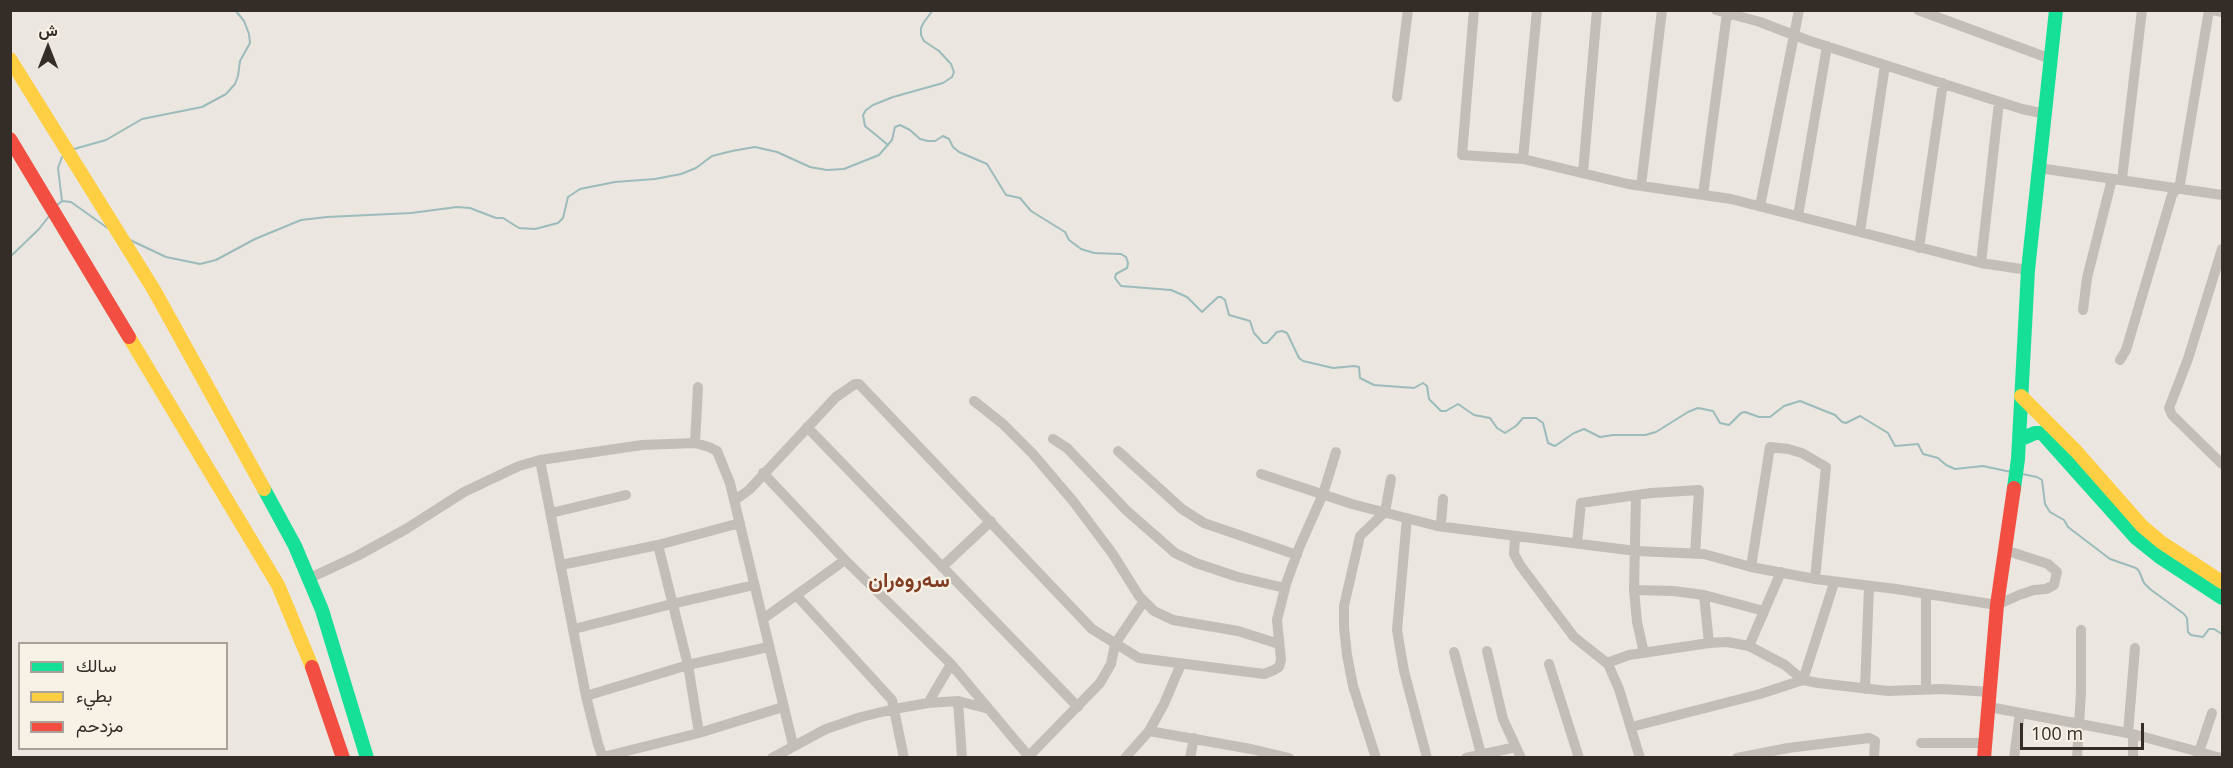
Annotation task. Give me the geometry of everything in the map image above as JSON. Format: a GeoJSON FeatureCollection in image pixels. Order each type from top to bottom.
{"type":"FeatureCollection","features":[{"type":"Feature","properties":{"kind":"main road"},"geometry":{"type":"LineString","coordinates":[[1984,758],[1997,605],[2019,440],[2028,270],[2056,10]]}},
{"type":"Feature","properties":{"kind":"main road"},"geometry":{"type":"LineString","coordinates":[[10,59],[153,290],[289,536],[310,578],[330,632],[367,758]]}},
{"type":"Feature","properties":{"kind":"main road"},"geometry":{"type":"LineString","coordinates":[[10,139],[278,585],[303,642],[343,758]]}},
{"type":"Feature","properties":{"kind":"main road"},"geometry":{"type":"LineString","coordinates":[[2021,396],[2136,538],[2161,558],[2223,598]]}},
{"type":"Feature","properties":{"kind":"main road"},"geometry":{"type":"LineString","coordinates":[[2019,440],[2035,434],[2051,433]]}},
{"type":"Feature","properties":{"kind":"main road"},"geometry":{"type":"LineString","coordinates":[[2051,433],[2142,526],[2187,560],[2223,582]]}},
{"type":"Feature","properties":{"kind":"street"},"geometry":{"type":"LineString","coordinates":[[1397,98],[1408,10]]}},
{"type":"Feature","properties":{"kind":"street"},"geometry":{"type":"LineString","coordinates":[[1474,10],[1462,155],[1523,159],[1641,186],[1760,206],[1981,263],[2028,270]]}},
{"type":"Feature","properties":{"kind":"street"},"geometry":{"type":"LineString","coordinates":[[1523,159],[1537,10]]}},
{"type":"Feature","properties":{"kind":"street"},"geometry":{"type":"LineString","coordinates":[[1583,173],[1597,10]]}},
{"type":"Feature","properties":{"kind":"street"},"geometry":{"type":"LineString","coordinates":[[1641,186],[1662,10]]}},
{"type":"Feature","properties":{"kind":"street"},"geometry":{"type":"LineString","coordinates":[[1760,206],[1799,10]]}},
{"type":"Feature","properties":{"kind":"street"},"geometry":{"type":"LineString","coordinates":[[1918,10],[2051,59]]}},
{"type":"Feature","properties":{"kind":"street"},"geometry":{"type":"LineString","coordinates":[[2083,310],[2087,278],[2117,179],[2142,10]]}},
{"type":"Feature","properties":{"kind":"street"},"geometry":{"type":"LineString","coordinates":[[2120,360],[2126,350],[2172,195],[2180,184],[2210,10],[2223,12]]}},
{"type":"Feature","properties":{"kind":"street"},"geometry":{"type":"LineString","coordinates":[[1703,195],[1721,12],[1760,22],[1999,102],[2046,114]]}},
{"type":"Feature","properties":{"kind":"street"},"geometry":{"type":"LineString","coordinates":[[1798,216],[1827,46]]}},
{"type":"Feature","properties":{"kind":"street"},"geometry":{"type":"LineString","coordinates":[[1860,232],[1885,65]]}},
{"type":"Feature","properties":{"kind":"street"},"geometry":{"type":"LineString","coordinates":[[1919,248],[1943,83]]}},
{"type":"Feature","properties":{"kind":"street"},"geometry":{"type":"LineString","coordinates":[[1981,263],[1999,102]]}},
{"type":"Feature","properties":{"kind":"street"},"geometry":{"type":"LineString","coordinates":[[2039,168],[2223,195]]}},
{"type":"Feature","properties":{"kind":"street"},"geometry":{"type":"LineString","coordinates":[[2223,249],[2188,359],[2169,408],[2172,415],[2223,464]]}},
{"type":"Feature","properties":{"kind":"street"},"geometry":{"type":"LineString","coordinates":[[735,500],[749,490],[836,397],[855,384],[859,384],[1092,629],[1139,658],[1264,674],[1279,667],[1281,660],[1277,620],[1285,588],[1323,494],[1336,452]]}},
{"type":"Feature","properties":{"kind":"street"},"geometry":{"type":"LineString","coordinates":[[695,443],[698,387]]}},
{"type":"Feature","properties":{"kind":"street"},"geometry":{"type":"LineString","coordinates":[[974,402],[1003,424],[1032,453],[1073,501],[1144,601],[1154,611],[1173,620],[1238,631],[1279,644]]}},
{"type":"Feature","properties":{"kind":"street"},"geometry":{"type":"LineString","coordinates":[[807,427],[1078,707]]}},
{"type":"Feature","properties":{"kind":"street"},"geometry":{"type":"LineString","coordinates":[[1053,439],[1072,453],[1126,510],[1175,553],[1196,563],[1238,577],[1285,588]]}},
{"type":"Feature","properties":{"kind":"street"},"geometry":{"type":"LineString","coordinates":[[310,578],[406,529],[464,492],[519,466],[540,460],[642,445],[695,443],[717,451],[730,483],[768,647],[794,745]]}},
{"type":"Feature","properties":{"kind":"street"},"geometry":{"type":"LineString","coordinates":[[1751,567],[1770,447],[1788,449],[1802,453],[1826,466],[1815,579]]}},
{"type":"Feature","properties":{"kind":"street"},"geometry":{"type":"LineString","coordinates":[[1118,451],[1182,509],[1204,523],[1297,555]]}},
{"type":"Feature","properties":{"kind":"street"},"geometry":{"type":"LineString","coordinates":[[540,460],[586,696],[603,757],[699,733],[783,707]]}},
{"type":"Feature","properties":{"kind":"street"},"geometry":{"type":"LineString","coordinates":[[763,473],[845,560],[951,664],[1029,757],[1100,683],[1111,664],[1115,644],[1144,601]]}},
{"type":"Feature","properties":{"kind":"street"},"geometry":{"type":"LineString","coordinates":[[1261,474],[1437,526],[1636,551],[1695,554],[1834,583],[1997,605],[2034,590],[2046,589],[2054,585],[2057,572],[2048,564],[2005,550]]}},
{"type":"Feature","properties":{"kind":"street"},"geometry":{"type":"LineString","coordinates":[[1376,758],[1353,686],[1347,655],[1344,606],[1360,536],[1385,512],[1391,479]]}},
{"type":"Feature","properties":{"kind":"street"},"geometry":{"type":"LineString","coordinates":[[1577,543],[1581,503],[1699,490],[1695,554]]}},
{"type":"Feature","properties":{"kind":"street"},"geometry":{"type":"LineString","coordinates":[[551,513],[626,495]]}},
{"type":"Feature","properties":{"kind":"street"},"geometry":{"type":"LineString","coordinates":[[1636,496],[1634,590],[1637,622],[1644,653]]}},
{"type":"Feature","properties":{"kind":"street"},"geometry":{"type":"LineString","coordinates":[[1437,526],[1441,523],[1443,499]]}},
{"type":"Feature","properties":{"kind":"street"},"geometry":{"type":"LineString","coordinates":[[1407,518],[1397,630],[1404,671],[1427,758]]}},
{"type":"Feature","properties":{"kind":"street"},"geometry":{"type":"LineString","coordinates":[[942,567],[991,521]]}},
{"type":"Feature","properties":{"kind":"street"},"geometry":{"type":"LineString","coordinates":[[561,565],[658,545],[740,523]]}},
{"type":"Feature","properties":{"kind":"street"},"geometry":{"type":"LineString","coordinates":[[1515,537],[1514,554],[1520,566],[1574,637],[1607,663],[1619,689],[1640,758]]}},
{"type":"Feature","properties":{"kind":"street"},"geometry":{"type":"LineString","coordinates":[[658,545],[688,666],[699,733]]}},
{"type":"Feature","properties":{"kind":"street"},"geometry":{"type":"LineString","coordinates":[[763,619],[845,560]]}},
{"type":"Feature","properties":{"kind":"street"},"geometry":{"type":"LineString","coordinates":[[1749,646],[1781,572]]}},
{"type":"Feature","properties":{"kind":"street"},"geometry":{"type":"LineString","coordinates":[[1803,680],[1834,583]]}},
{"type":"Feature","properties":{"kind":"street"},"geometry":{"type":"LineString","coordinates":[[574,629],[672,603],[754,585]]}},
{"type":"Feature","properties":{"kind":"street"},"geometry":{"type":"LineString","coordinates":[[1865,689],[1869,586]]}},
{"type":"Feature","properties":{"kind":"street"},"geometry":{"type":"LineString","coordinates":[[1634,590],[1704,595],[1764,611]]}},
{"type":"Feature","properties":{"kind":"street"},"geometry":{"type":"LineString","coordinates":[[1926,594],[1926,689]]}},
{"type":"Feature","properties":{"kind":"street"},"geometry":{"type":"LineString","coordinates":[[1704,595],[1709,643]]}},
{"type":"Feature","properties":{"kind":"street"},"geometry":{"type":"LineString","coordinates":[[797,596],[892,700],[904,758]]}},
{"type":"Feature","properties":{"kind":"street"},"geometry":{"type":"LineString","coordinates":[[2077,758],[2081,692],[2081,630]]}},
{"type":"Feature","properties":{"kind":"street"},"geometry":{"type":"LineString","coordinates":[[1607,663],[1629,655],[1727,642],[1749,646],[1785,664],[1803,680],[1826,685],[1888,691],[1926,689],[1991,692]]}},
{"type":"Feature","properties":{"kind":"street"},"geometry":{"type":"LineString","coordinates":[[586,696],[688,666],[768,647]]}},
{"type":"Feature","properties":{"kind":"street"},"geometry":{"type":"LineString","coordinates":[[2133,758],[2130,734],[2135,648]]}},
{"type":"Feature","properties":{"kind":"street"},"geometry":{"type":"LineString","coordinates":[[1466,758],[1481,754],[1519,752],[1503,719],[1487,651]]}},
{"type":"Feature","properties":{"kind":"street"},"geometry":{"type":"LineString","coordinates":[[1454,652],[1481,754]]}},
{"type":"Feature","properties":{"kind":"street"},"geometry":{"type":"LineString","coordinates":[[928,703],[951,664]]}},
{"type":"Feature","properties":{"kind":"street"},"geometry":{"type":"LineString","coordinates":[[1125,758],[1149,731],[1164,704],[1181,664]]}},
{"type":"Feature","properties":{"kind":"street"},"geometry":{"type":"LineString","coordinates":[[1550,664],[1579,758]]}},
{"type":"Feature","properties":{"kind":"street"},"geometry":{"type":"LineString","coordinates":[[1631,727],[1760,694],[1803,680]]}},
{"type":"Feature","properties":{"kind":"street"},"geometry":{"type":"LineString","coordinates":[[772,758],[826,729],[894,709],[958,701],[989,709]]}},
{"type":"Feature","properties":{"kind":"street"},"geometry":{"type":"LineString","coordinates":[[958,701],[962,758]]}},
{"type":"Feature","properties":{"kind":"street"},"geometry":{"type":"LineString","coordinates":[[1989,707],[2078,722],[2221,758]]}},
{"type":"Feature","properties":{"kind":"street"},"geometry":{"type":"LineString","coordinates":[[2014,758],[2019,713]]}},
{"type":"Feature","properties":{"kind":"street"},"geometry":{"type":"LineString","coordinates":[[2198,754],[2212,713]]}},
{"type":"Feature","properties":{"kind":"street"},"geometry":{"type":"LineString","coordinates":[[1149,731],[1288,758]]}},
{"type":"Feature","properties":{"kind":"street"},"geometry":{"type":"LineString","coordinates":[[1190,758],[1194,738]]}},
{"type":"Feature","properties":{"kind":"street"},"geometry":{"type":"LineString","coordinates":[[1737,758],[1788,748],[1869,738],[1875,741],[1874,758]]}},
{"type":"Feature","properties":{"kind":"street"},"geometry":{"type":"LineString","coordinates":[[1921,743],[1986,743]]}},
{"type":"Feature","properties":{"kind":"waterway"},"geometry":{"type":"LineString","coordinates":[[74,149],[106,140],[142,119],[202,107],[226,94],[235,84],[240,61],[250,43],[244,21],[235,10]]}},
{"type":"Feature","properties":{"kind":"waterway"},"geometry":{"type":"LineString","coordinates":[[888,145],[865,126],[863,115],[866,110],[893,97],[943,83],[952,77],[954,72],[951,64],[939,51],[924,41],[921,35],[921,28],[933,10]]}},
{"type":"Feature","properties":{"kind":"waterway"},"geometry":{"type":"LineString","coordinates":[[130,240],[166,257],[200,264],[216,260],[255,239],[301,220],[327,217],[411,213],[457,207],[470,208],[496,218],[503,218],[519,228],[535,229],[558,223],[563,218],[568,197],[580,189],[681,174],[696,168],[712,156],[732,151],[755,147],[777,152],[810,167],[827,170],[844,169],[879,155],[892,140],[895,127],[900,125],[920,139],[935,141],[943,136],[949,139],[959,152],[987,164],[1006,195],[1020,198],[1031,211],[1065,232],[1069,240],[1081,249],[1094,253],[1121,254],[1126,257],[1127,268],[1116,274],[1115,278],[1121,286],[1171,290],[1187,297],[1202,312],[1218,297],[1221,297],[1225,300],[1229,315],[1250,321],[1254,333],[1263,343],[1267,343],[1277,332],[1282,331],[1287,333],[1299,358],[1303,361],[1333,368],[1359,367],[1360,378],[1374,385],[1414,388],[1423,383],[1427,386],[1429,399],[1441,411],[1446,411],[1458,404],[1474,415],[1490,418],[1497,428],[1505,433],[1523,418],[1536,418],[1543,423],[1548,443],[1555,446],[1584,429],[1600,437],[1645,435],[1656,432],[1698,408],[1713,411],[1720,423],[1729,425],[1741,413],[1770,417],[1784,406],[1800,401],[1835,415],[1842,422],[1846,423],[1860,416],[1888,433],[1895,446],[1918,444],[1923,454],[1938,458],[1955,469],[1983,466],[2011,472]]}},
{"type":"Feature","properties":{"kind":"waterway"},"geometry":{"type":"LineString","coordinates":[[62,201],[58,168],[65,155]]}},
{"type":"Feature","properties":{"kind":"waterway"},"geometry":{"type":"LineString","coordinates":[[56,206],[62,201],[71,202],[109,229]]}},
{"type":"Feature","properties":{"kind":"waterway"},"geometry":{"type":"LineString","coordinates":[[10,257],[50,215]]}},
{"type":"Feature","properties":{"kind":"waterway"},"geometry":{"type":"LineString","coordinates":[[2022,474],[2042,480],[2045,504],[2050,512],[2064,520],[2068,527],[2110,559],[2136,568],[2150,589],[2184,614],[2187,618],[2188,632],[2191,635],[2203,637],[2209,629],[2222,634]]}},
{"type":"Feature","properties":{"kind":"traffic: fast"},"geometry":{"type":"LineString","coordinates":[[2014,488],[2018,459],[2028,270],[2056,10]]}},
{"type":"Feature","properties":{"kind":"traffic: fast"},"geometry":{"type":"LineString","coordinates":[[2019,440],[2035,433],[2042,433],[2136,538],[2161,558],[2222,598]]}},
{"type":"Feature","properties":{"kind":"traffic: fast"},"geometry":{"type":"LineString","coordinates":[[264,489],[295,546],[322,610],[367,758]]}},
{"type":"Feature","properties":{"kind":"traffic: slow"},"geometry":{"type":"LineString","coordinates":[[10,59],[154,290],[264,489]]}},
{"type":"Feature","properties":{"kind":"traffic: slow"},"geometry":{"type":"LineString","coordinates":[[129,337],[278,585],[312,667]]}},
{"type":"Feature","properties":{"kind":"traffic: slow"},"geometry":{"type":"LineString","coordinates":[[2021,396],[2076,451],[2142,526],[2161,542],[2222,582]]}},
{"type":"Feature","properties":{"kind":"traffic: jam"},"geometry":{"type":"LineString","coordinates":[[10,139],[129,337]]}},
{"type":"Feature","properties":{"kind":"traffic: jam"},"geometry":{"type":"LineString","coordinates":[[1984,758],[1997,605],[2014,488]]}},
{"type":"Feature","properties":{"kind":"traffic: jam"},"geometry":{"type":"LineString","coordinates":[[312,667],[343,758]]}},
{"type":"Feature","properties":{"kind":"district","name":"سەروەران"},"geometry":{"type":"Point","coordinates":[909,581]}}]}
